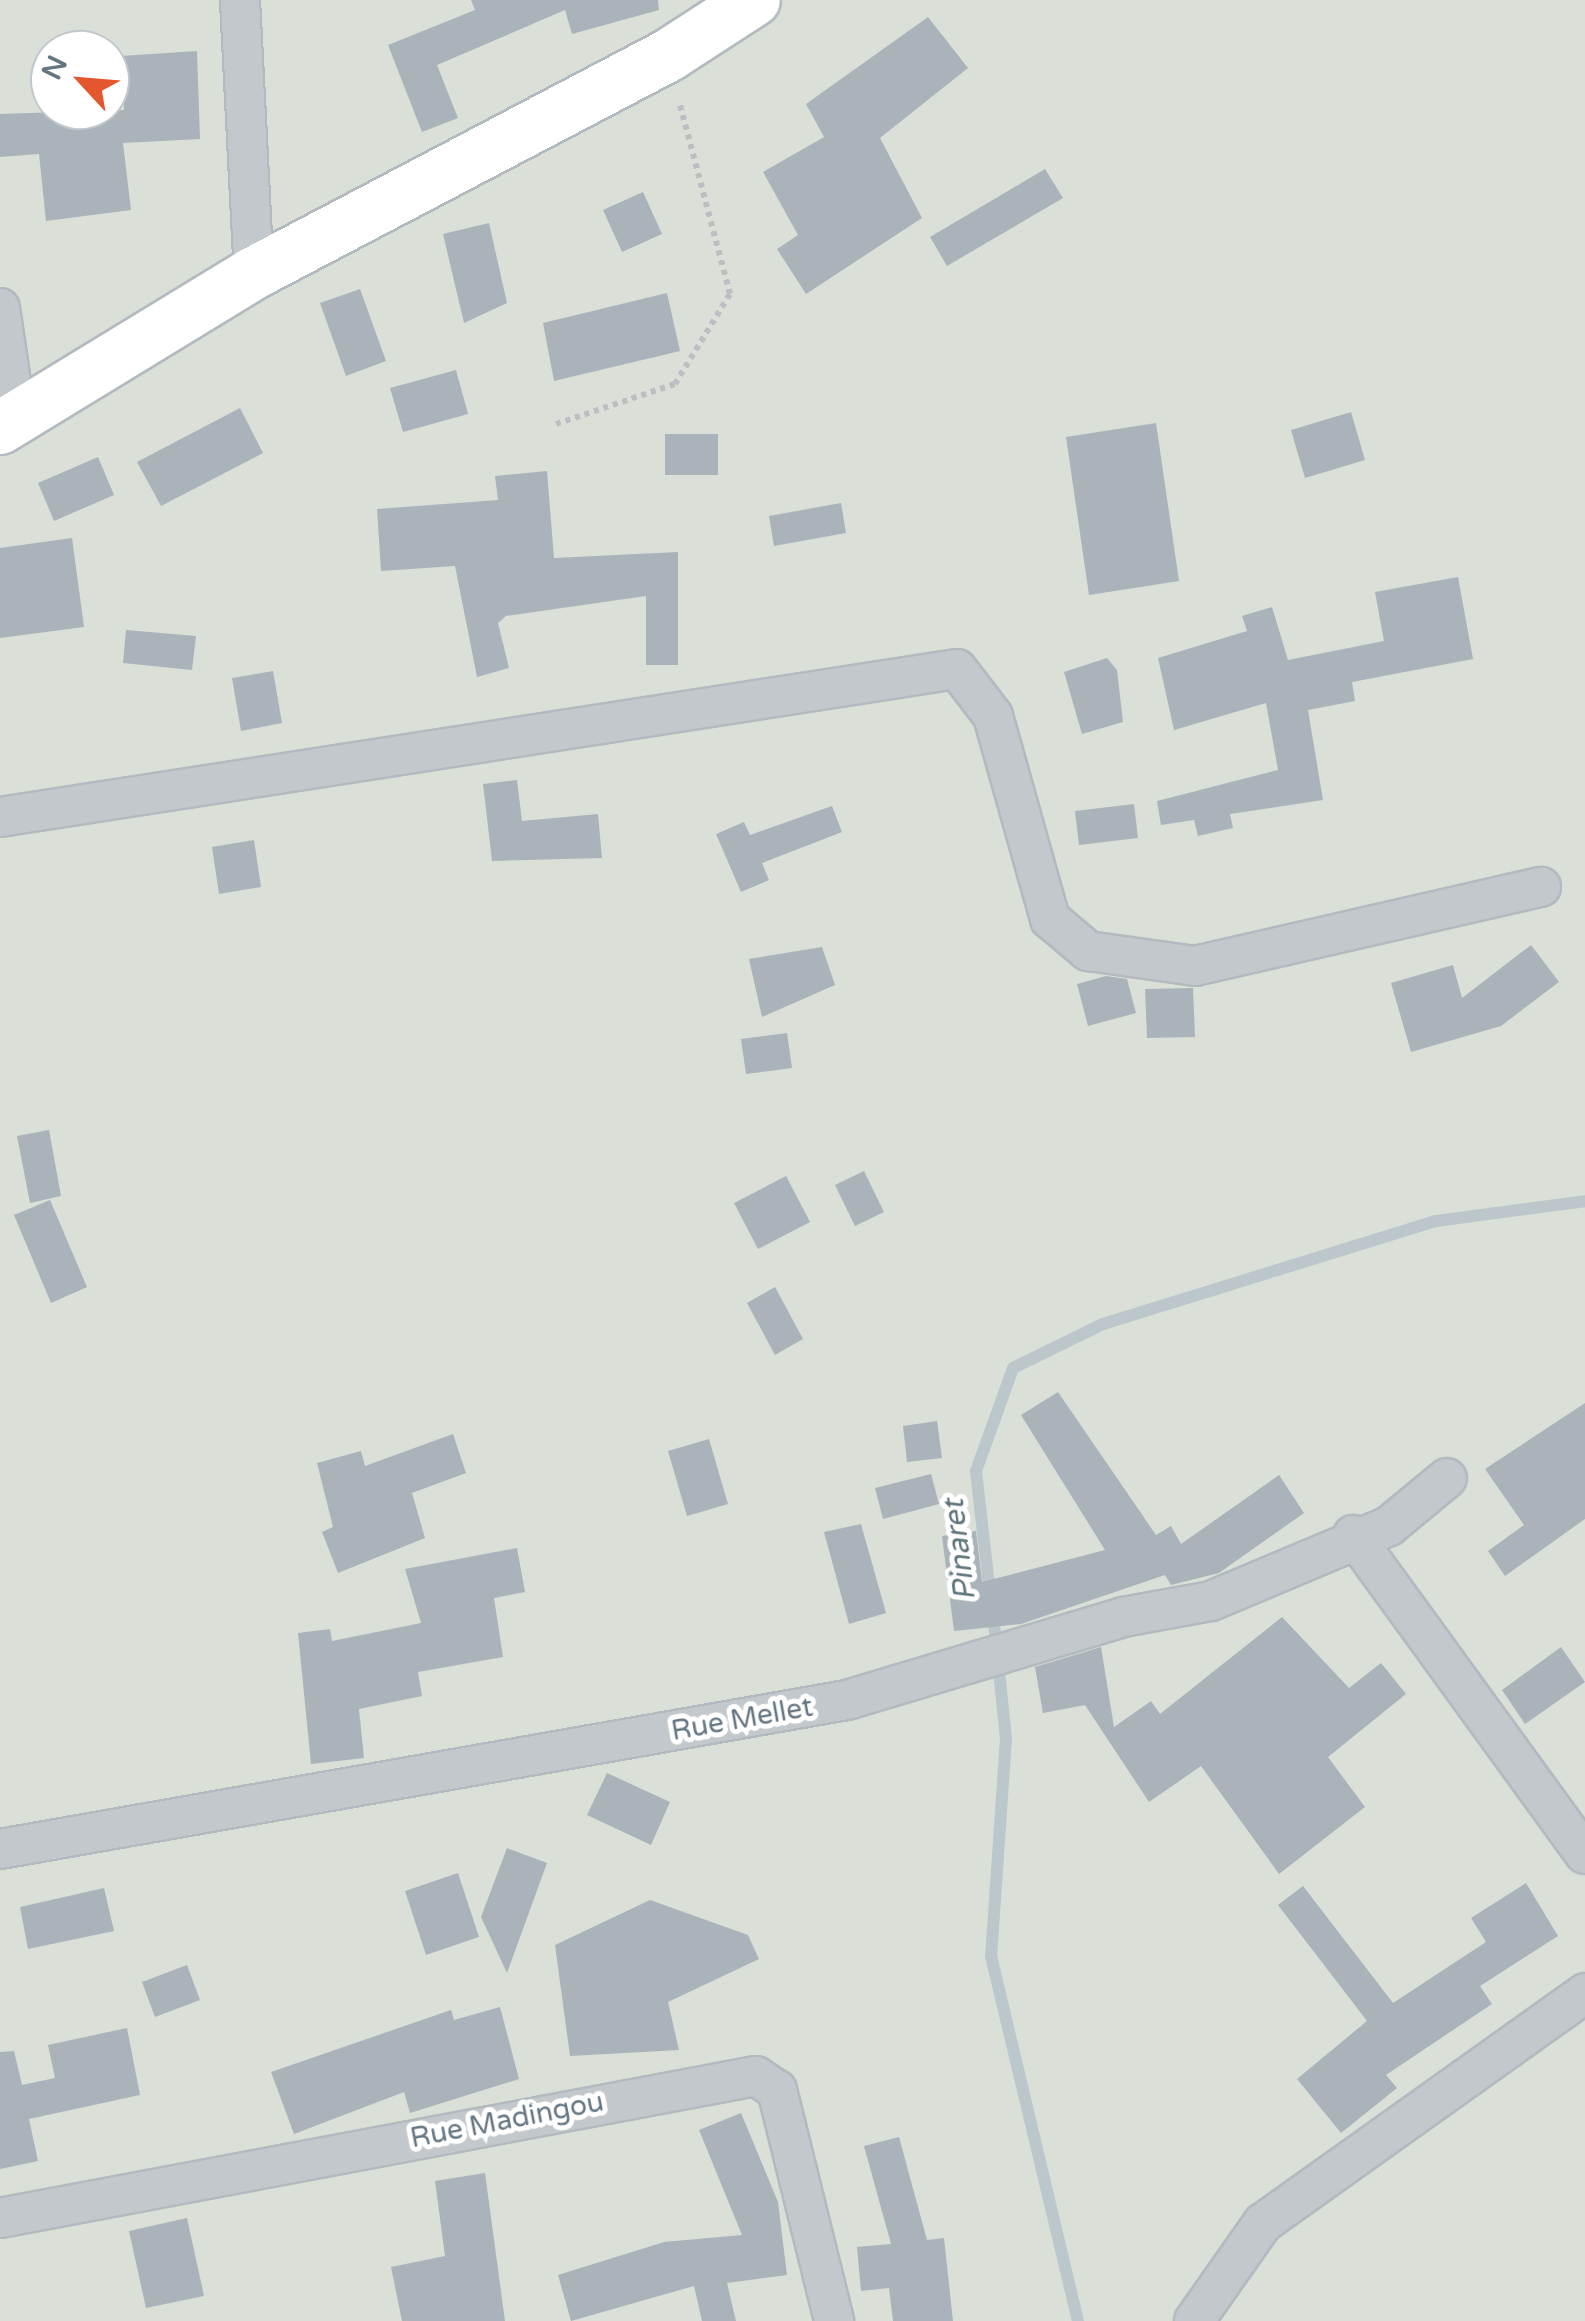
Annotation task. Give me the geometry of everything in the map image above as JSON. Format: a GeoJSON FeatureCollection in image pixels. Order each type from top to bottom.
{"type":"FeatureCollection","features":[{"type":"Feature","properties":{"kind":"main road"},"geometry":{"type":"LineString","coordinates":[[8,423],[254,273],[669,55],[754,0]]}},
{"type":"Feature","properties":{"kind":"street"},"geometry":{"type":"LineString","coordinates":[[240,0],[254,273]]}},
{"type":"Feature","properties":{"kind":"street"},"geometry":{"type":"LineString","coordinates":[[0,308],[8,423]]}},
{"type":"Feature","properties":{"kind":"street"},"geometry":{"type":"LineString","coordinates":[[0,818],[957,668],[993,716],[1050,918],[1088,951],[1196,966],[1541,888]]}},
{"type":"Feature","properties":{"kind":"street","name":"Rue Mellet"},"geometry":{"type":"LineString","coordinates":[[0,1850],[847,1700],[1122,1617],[1211,1601],[1353,1536],[1389,1526],[1446,1478]]}},
{"type":"Feature","properties":{"kind":"street"},"geometry":{"type":"LineString","coordinates":[[1353,1536],[1585,1854]]}},
{"type":"Feature","properties":{"kind":"street"},"geometry":{"type":"LineString","coordinates":[[1194,2321],[1263,2224],[1585,1993]]}},
{"type":"Feature","properties":{"kind":"street","name":"Rue Madingou"},"geometry":{"type":"LineString","coordinates":[[0,2218],[756,2076],[777,2090],[834,2321]]}},
{"type":"Feature","properties":{"kind":"path"},"geometry":{"type":"LineString","coordinates":[[556,424],[674,384],[730,294],[669,55]]}},
{"type":"Feature","properties":{"kind":"shaded area"},"geometry":{"type":"Polygon","coordinates":[[[0,0],[1585,0],[1585,2321],[0,2321],[0,0]]]}},
{"type":"Feature","properties":{"kind":"building"},"geometry":{"type":"Polygon","coordinates":[[[471,0],[658,0],[659,10],[572,34],[565,10],[437,65],[458,118],[422,132],[388,45],[475,10],[471,0]]]}},
{"type":"Feature","properties":{"kind":"building"},"geometry":{"type":"Polygon","coordinates":[[[928,17],[968,68],[880,138],[922,218],[806,294],[777,249],[798,235],[763,172],[824,137],[806,104],[928,17]]]}},
{"type":"Feature","properties":{"kind":"building"},"geometry":{"type":"Polygon","coordinates":[[[197,51],[200,139],[123,143],[131,210],[46,221],[39,154],[0,157],[0,114],[30,113],[30,130],[130,130],[130,55],[197,51]]]}},
{"type":"Feature","properties":{"kind":"building"},"geometry":{"type":"Polygon","coordinates":[[[1045,169],[1063,198],[947,266],[930,237],[1045,169]]]}},
{"type":"Feature","properties":{"kind":"building"},"geometry":{"type":"Polygon","coordinates":[[[643,192],[662,234],[622,252],[603,210],[643,192]]]}},
{"type":"Feature","properties":{"kind":"building"},"geometry":{"type":"Polygon","coordinates":[[[489,223],[507,303],[464,323],[443,234],[489,223]]]}},
{"type":"Feature","properties":{"kind":"building"},"geometry":{"type":"Polygon","coordinates":[[[360,289],[386,361],[346,376],[320,303],[360,289]]]}},
{"type":"Feature","properties":{"kind":"building"},"geometry":{"type":"Polygon","coordinates":[[[667,293],[680,351],[554,381],[543,323],[667,293]]]}},
{"type":"Feature","properties":{"kind":"building"},"geometry":{"type":"Polygon","coordinates":[[[456,370],[468,414],[403,432],[390,388],[456,370]]]}},
{"type":"Feature","properties":{"kind":"building"},"geometry":{"type":"Polygon","coordinates":[[[240,408],[263,453],[161,506],[137,462],[240,408]]]}},
{"type":"Feature","properties":{"kind":"building"},"geometry":{"type":"Polygon","coordinates":[[[1351,412],[1365,460],[1305,478],[1291,430],[1351,412]]]}},
{"type":"Feature","properties":{"kind":"building"},"geometry":{"type":"Polygon","coordinates":[[[1156,423],[1179,581],[1089,595],[1066,437],[1156,423]]]}},
{"type":"Feature","properties":{"kind":"building"},"geometry":{"type":"Polygon","coordinates":[[[665,434],[718,434],[718,475],[665,475],[665,434]]]}},
{"type":"Feature","properties":{"kind":"building"},"geometry":{"type":"Polygon","coordinates":[[[98,457],[114,495],[54,521],[38,483],[98,457]]]}},
{"type":"Feature","properties":{"kind":"building"},"geometry":{"type":"Polygon","coordinates":[[[547,471],[554,558],[678,552],[678,665],[646,665],[646,596],[506,616],[498,623],[509,668],[477,677],[455,566],[381,571],[377,509],[498,500],[495,476],[547,471]]]}},
{"type":"Feature","properties":{"kind":"building"},"geometry":{"type":"Polygon","coordinates":[[[841,503],[846,533],[774,546],[769,516],[841,503]]]}},
{"type":"Feature","properties":{"kind":"building"},"geometry":{"type":"Polygon","coordinates":[[[72,538],[84,627],[0,638],[0,548],[72,538]]]}},
{"type":"Feature","properties":{"kind":"building"},"geometry":{"type":"Polygon","coordinates":[[[1458,577],[1473,659],[1352,682],[1355,701],[1308,710],[1323,800],[1230,814],[1233,828],[1198,836],[1194,820],[1161,825],[1157,801],[1278,770],[1266,703],[1174,730],[1158,658],[1247,631],[1242,616],[1272,607],[1288,660],[1384,641],[1375,592],[1458,577]]]}},
{"type":"Feature","properties":{"kind":"building"},"geometry":{"type":"Polygon","coordinates":[[[126,630],[196,636],[192,670],[123,663],[126,630]]]}},
{"type":"Feature","properties":{"kind":"building"},"geometry":{"type":"Polygon","coordinates":[[[1107,658],[1117,670],[1123,722],[1082,734],[1064,672],[1107,658]]]}},
{"type":"Feature","properties":{"kind":"building"},"geometry":{"type":"Polygon","coordinates":[[[273,671],[282,723],[241,731],[232,678],[273,671]]]}},
{"type":"Feature","properties":{"kind":"building"},"geometry":{"type":"Polygon","coordinates":[[[517,780],[522,821],[598,814],[602,858],[492,861],[483,784],[517,780]]]}},
{"type":"Feature","properties":{"kind":"building"},"geometry":{"type":"Polygon","coordinates":[[[1134,804],[1138,838],[1079,845],[1075,811],[1134,804]]]}},
{"type":"Feature","properties":{"kind":"building"},"geometry":{"type":"Polygon","coordinates":[[[832,806],[842,832],[762,863],[769,880],[741,892],[716,834],[744,822],[750,835],[832,806]]]}},
{"type":"Feature","properties":{"kind":"building"},"geometry":{"type":"Polygon","coordinates":[[[254,840],[261,887],[219,894],[212,847],[254,840]]]}},
{"type":"Feature","properties":{"kind":"building"},"geometry":{"type":"Polygon","coordinates":[[[1531,945],[1559,982],[1501,1026],[1411,1052],[1391,983],[1453,965],[1462,998],[1531,945]]]}},
{"type":"Feature","properties":{"kind":"building"},"geometry":{"type":"Polygon","coordinates":[[[822,947],[835,985],[762,1017],[749,959],[822,947]]]}},
{"type":"Feature","properties":{"kind":"building"},"geometry":{"type":"Polygon","coordinates":[[[1106,976],[1127,979],[1136,1013],[1088,1026],[1077,984],[1106,976]]]}},
{"type":"Feature","properties":{"kind":"building"},"geometry":{"type":"Polygon","coordinates":[[[1193,988],[1195,1037],[1147,1038],[1145,989],[1193,988]]]}},
{"type":"Feature","properties":{"kind":"building"},"geometry":{"type":"Polygon","coordinates":[[[787,1033],[792,1068],[746,1074],[741,1039],[787,1033]]]}},
{"type":"Feature","properties":{"kind":"building"},"geometry":{"type":"Polygon","coordinates":[[[49,1130],[61,1196],[30,1203],[17,1136],[49,1130]]]}},
{"type":"Feature","properties":{"kind":"building"},"geometry":{"type":"Polygon","coordinates":[[[864,1171],[884,1212],[855,1226],[835,1185],[864,1171]]]}},
{"type":"Feature","properties":{"kind":"building"},"geometry":{"type":"Polygon","coordinates":[[[786,1176],[810,1222],[758,1249],[734,1203],[786,1176]]]}},
{"type":"Feature","properties":{"kind":"building"},"geometry":{"type":"Polygon","coordinates":[[[50,1200],[87,1287],[51,1303],[14,1215],[50,1200]]]}},
{"type":"Feature","properties":{"kind":"building"},"geometry":{"type":"Polygon","coordinates":[[[775,1287],[803,1339],[775,1355],[747,1303],[775,1287]]]}},
{"type":"Feature","properties":{"kind":"building"},"geometry":{"type":"Polygon","coordinates":[[[1058,1392],[1156,1535],[1171,1526],[1181,1544],[1279,1475],[1304,1513],[1219,1573],[1171,1585],[1165,1575],[1021,1624],[954,1631],[942,1536],[976,1531],[982,1582],[1105,1550],[1021,1415],[1058,1392]]]}},
{"type":"Feature","properties":{"kind":"building"},"geometry":{"type":"Polygon","coordinates":[[[1585,1403],[1585,1519],[1505,1576],[1488,1551],[1524,1525],[1485,1469],[1585,1403]]]}},
{"type":"Feature","properties":{"kind":"building"},"geometry":{"type":"Polygon","coordinates":[[[937,1421],[942,1458],[907,1462],[903,1426],[937,1421]]]}},
{"type":"Feature","properties":{"kind":"building"},"geometry":{"type":"Polygon","coordinates":[[[453,1434],[466,1473],[412,1493],[425,1538],[338,1573],[322,1532],[333,1527],[317,1463],[361,1451],[365,1466],[453,1434]]]}},
{"type":"Feature","properties":{"kind":"building"},"geometry":{"type":"Polygon","coordinates":[[[709,1439],[728,1504],[687,1516],[668,1451],[709,1439]]]}},
{"type":"Feature","properties":{"kind":"building"},"geometry":{"type":"Polygon","coordinates":[[[931,1474],[939,1504],[883,1519],[875,1488],[931,1474]]]}},
{"type":"Feature","properties":{"kind":"building"},"geometry":{"type":"Polygon","coordinates":[[[861,1524],[886,1613],[849,1624],[824,1532],[861,1524]]]}},
{"type":"Feature","properties":{"kind":"building"},"geometry":{"type":"Polygon","coordinates":[[[517,1548],[525,1592],[494,1598],[503,1657],[418,1672],[422,1696],[359,1709],[364,1758],[311,1764],[298,1633],[330,1629],[332,1641],[421,1623],[405,1569],[517,1548]]]}},
{"type":"Feature","properties":{"kind":"building"},"geometry":{"type":"Polygon","coordinates":[[[1282,1617],[1349,1688],[1381,1663],[1406,1694],[1328,1757],[1365,1807],[1279,1874],[1201,1766],[1149,1802],[1085,1705],[1043,1713],[1035,1667],[1101,1647],[1114,1727],[1151,1701],[1160,1714],[1282,1617]]]}},
{"type":"Feature","properties":{"kind":"building"},"geometry":{"type":"Polygon","coordinates":[[[1561,1647],[1585,1682],[1525,1724],[1502,1690],[1561,1647]]]}},
{"type":"Feature","properties":{"kind":"building"},"geometry":{"type":"Polygon","coordinates":[[[607,1773],[670,1802],[651,1845],[587,1815],[607,1773]]]}},
{"type":"Feature","properties":{"kind":"building"},"geometry":{"type":"Polygon","coordinates":[[[507,1848],[547,1863],[507,1973],[481,1917],[507,1848]]]}},
{"type":"Feature","properties":{"kind":"building"},"geometry":{"type":"Polygon","coordinates":[[[458,1873],[479,1937],[426,1955],[405,1891],[458,1873]]]}},
{"type":"Feature","properties":{"kind":"building"},"geometry":{"type":"Polygon","coordinates":[[[1526,1883],[1558,1936],[1480,1986],[1492,2004],[1386,2075],[1397,2088],[1341,2133],[1297,2079],[1367,2021],[1278,1905],[1303,1886],[1393,2003],[1486,1942],[1471,1918],[1526,1883]]]}},
{"type":"Feature","properties":{"kind":"building"},"geometry":{"type":"Polygon","coordinates":[[[104,1888],[114,1931],[28,1949],[20,1907],[104,1888]]]}},
{"type":"Feature","properties":{"kind":"building"},"geometry":{"type":"Polygon","coordinates":[[[650,1900],[748,1935],[759,1959],[668,2002],[679,2050],[570,2056],[555,1945],[650,1900]]]}},
{"type":"Feature","properties":{"kind":"building"},"geometry":{"type":"Polygon","coordinates":[[[187,1965],[200,2000],[155,2017],[142,1982],[187,1965]]]}},
{"type":"Feature","properties":{"kind":"building"},"geometry":{"type":"Polygon","coordinates":[[[500,2007],[519,2079],[410,2113],[404,2092],[294,2134],[271,2072],[451,2010],[454,2020],[500,2007]]]}},
{"type":"Feature","properties":{"kind":"building"},"geometry":{"type":"Polygon","coordinates":[[[127,2028],[140,2095],[29,2119],[38,2161],[0,2169],[0,2052],[14,2051],[22,2085],[55,2078],[48,2045],[127,2028]]]}},
{"type":"Feature","properties":{"kind":"building"},"geometry":{"type":"Polygon","coordinates":[[[741,2113],[778,2202],[787,2275],[727,2283],[736,2321],[702,2321],[694,2286],[571,2321],[558,2275],[664,2242],[742,2235],[699,2130],[741,2113]]]}},
{"type":"Feature","properties":{"kind":"building"},"geometry":{"type":"Polygon","coordinates":[[[899,2137],[927,2240],[944,2238],[953,2321],[893,2321],[889,2288],[861,2291],[857,2247],[891,2244],[864,2146],[899,2137]]]}},
{"type":"Feature","properties":{"kind":"building"},"geometry":{"type":"Polygon","coordinates":[[[485,2173],[505,2321],[402,2321],[391,2267],[445,2256],[435,2181],[485,2173]]]}},
{"type":"Feature","properties":{"kind":"building"},"geometry":{"type":"Polygon","coordinates":[[[187,2218],[204,2296],[146,2308],[129,2231],[187,2218]]]}},
{"type":"Feature","properties":{"kind":"waterway","name":"Pinaret"},"geometry":{"type":"LineString","coordinates":[[990,1594],[976,1471],[1013,1368],[1103,1324],[1436,1221],[1585,1201]]}},
{"type":"Feature","properties":{"kind":"waterway","name":"Pinaret"},"geometry":{"type":"LineString","coordinates":[[993,1613],[1006,1738],[991,1956],[1078,2321]]}}]}
